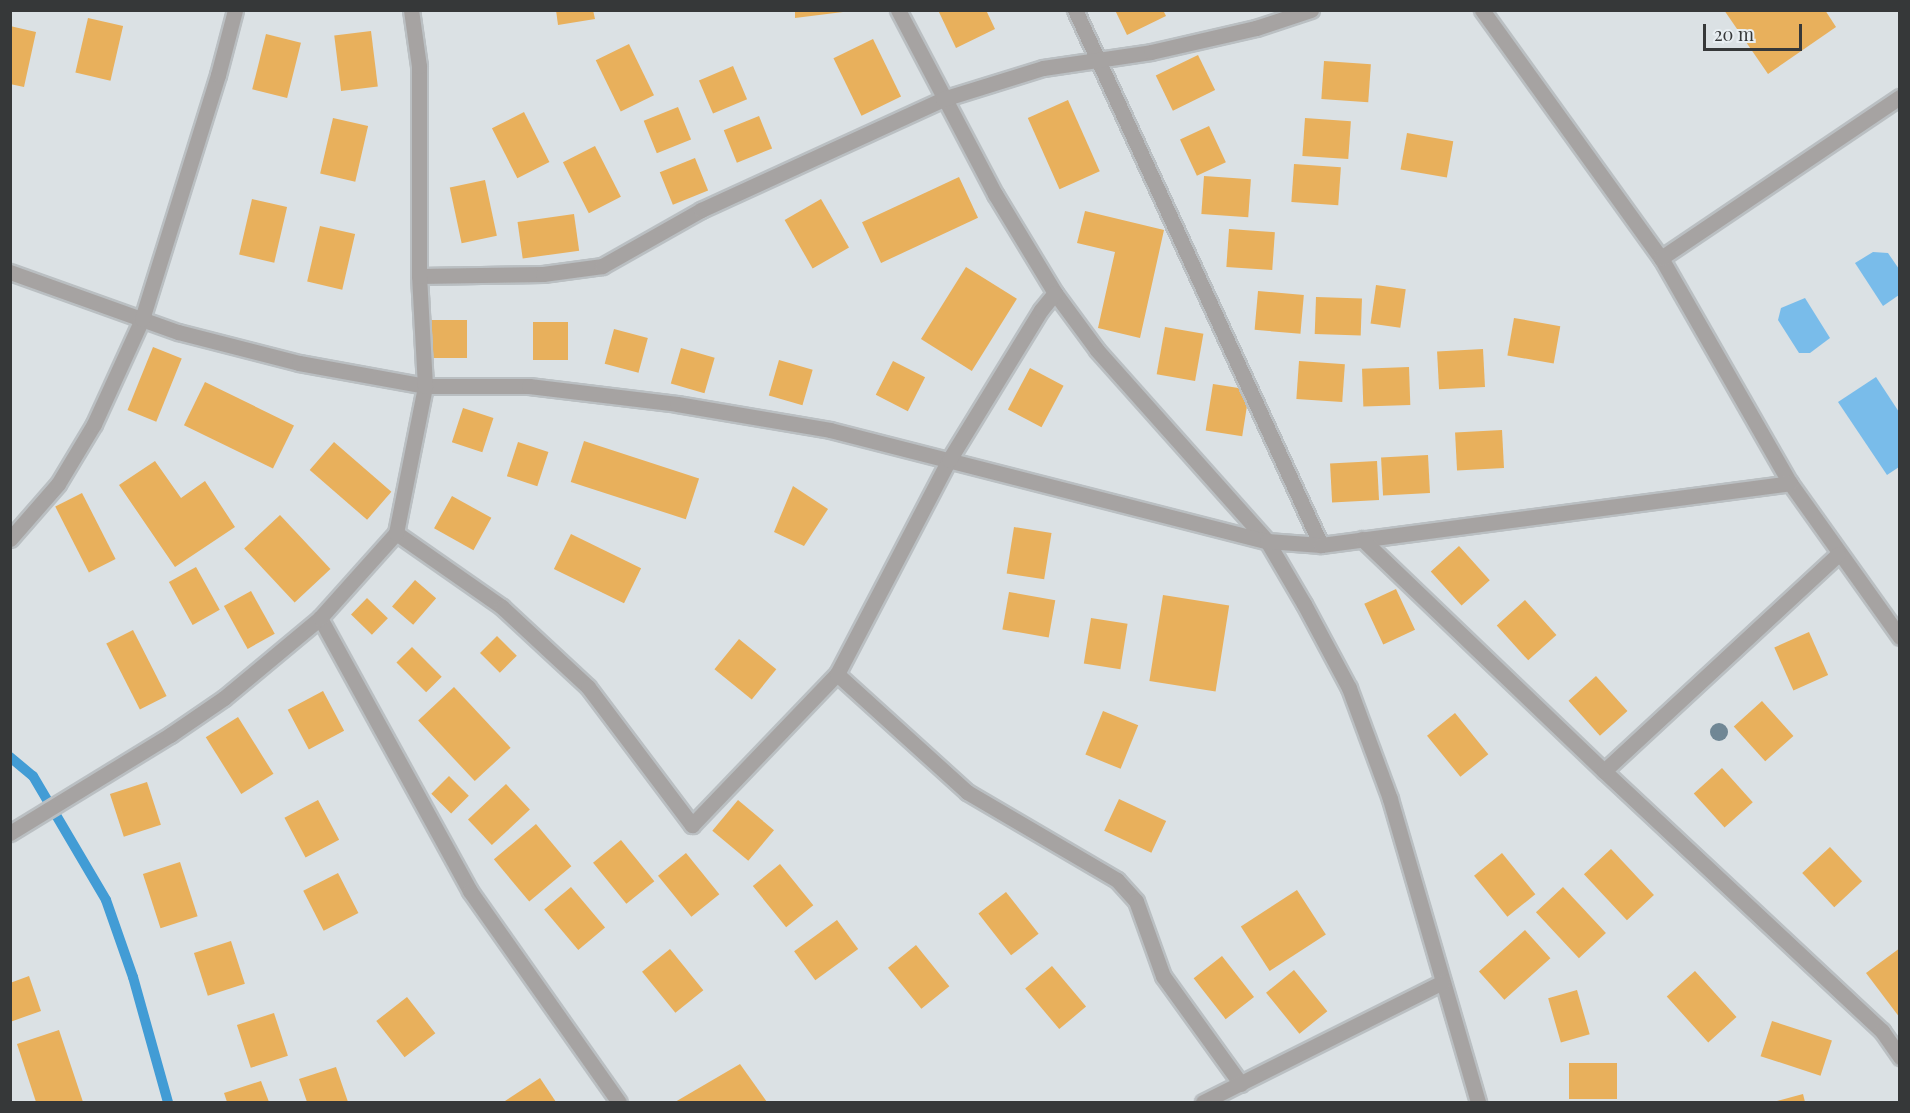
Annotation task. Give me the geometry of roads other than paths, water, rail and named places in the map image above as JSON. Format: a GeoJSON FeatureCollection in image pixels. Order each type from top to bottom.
{"type":"FeatureCollection","features":[{"type":"Feature","properties":{"kind":"street"},"geometry":{"type":"LineString","coordinates":[[10,539],[58,484],[94,424],[142,319],[236,10]]}},
{"type":"Feature","properties":{"kind":"street"},"geometry":{"type":"LineString","coordinates":[[10,833],[170,735],[224,698],[320,618],[396,533],[425,386],[419,276],[419,66],[411,10]]}},
{"type":"Feature","properties":{"kind":"street"},"geometry":{"type":"LineString","coordinates":[[898,10],[995,194],[1055,292],[1097,350],[1267,541],[1349,688],[1390,799],[1478,1102]]}},
{"type":"Feature","properties":{"kind":"street"},"geometry":{"type":"LineString","coordinates":[[1075,10],[1321,545]]}},
{"type":"Feature","properties":{"kind":"street"},"geometry":{"type":"LineString","coordinates":[[419,276],[543,274],[602,266],[701,210],[943,99],[1043,68],[1151,52],[1256,28],[1311,10]]}},
{"type":"Feature","properties":{"kind":"street"},"geometry":{"type":"LineString","coordinates":[[1482,10],[1660,258],[1790,483],[1838,554],[1899,637]]}},
{"type":"Feature","properties":{"kind":"street"},"geometry":{"type":"LineString","coordinates":[[1660,258],[1899,97]]}},
{"type":"Feature","properties":{"kind":"street"},"geometry":{"type":"LineString","coordinates":[[10,272],[178,332],[299,363],[425,386],[529,386],[676,404],[830,430],[1267,541],[1321,545],[1790,483]]}},
{"type":"Feature","properties":{"kind":"street"},"geometry":{"type":"LineString","coordinates":[[396,533],[502,607],[588,687],[692,825],[837,674],[949,460],[1041,309],[1055,292]]}},
{"type":"Feature","properties":{"kind":"street"},"geometry":{"type":"LineString","coordinates":[[1362,539],[1604,771],[1882,1031],[1899,1058]]}},
{"type":"Feature","properties":{"kind":"street"},"geometry":{"type":"LineString","coordinates":[[1604,771],[1838,554]]}},
{"type":"Feature","properties":{"kind":"street"},"geometry":{"type":"LineString","coordinates":[[320,618],[470,891],[619,1102]]}},
{"type":"Feature","properties":{"kind":"street"},"geometry":{"type":"LineString","coordinates":[[837,674],[967,792],[1117,880],[1136,901],[1163,976],[1241,1084]]}},
{"type":"Feature","properties":{"kind":"street"},"geometry":{"type":"LineString","coordinates":[[1203,1102],[1443,982]]}},
{"type":"Feature","properties":{"kind":"waterway"},"geometry":{"type":"LineString","coordinates":[[10,757],[33,776],[106,900],[133,977],[168,1102]]}}]}
